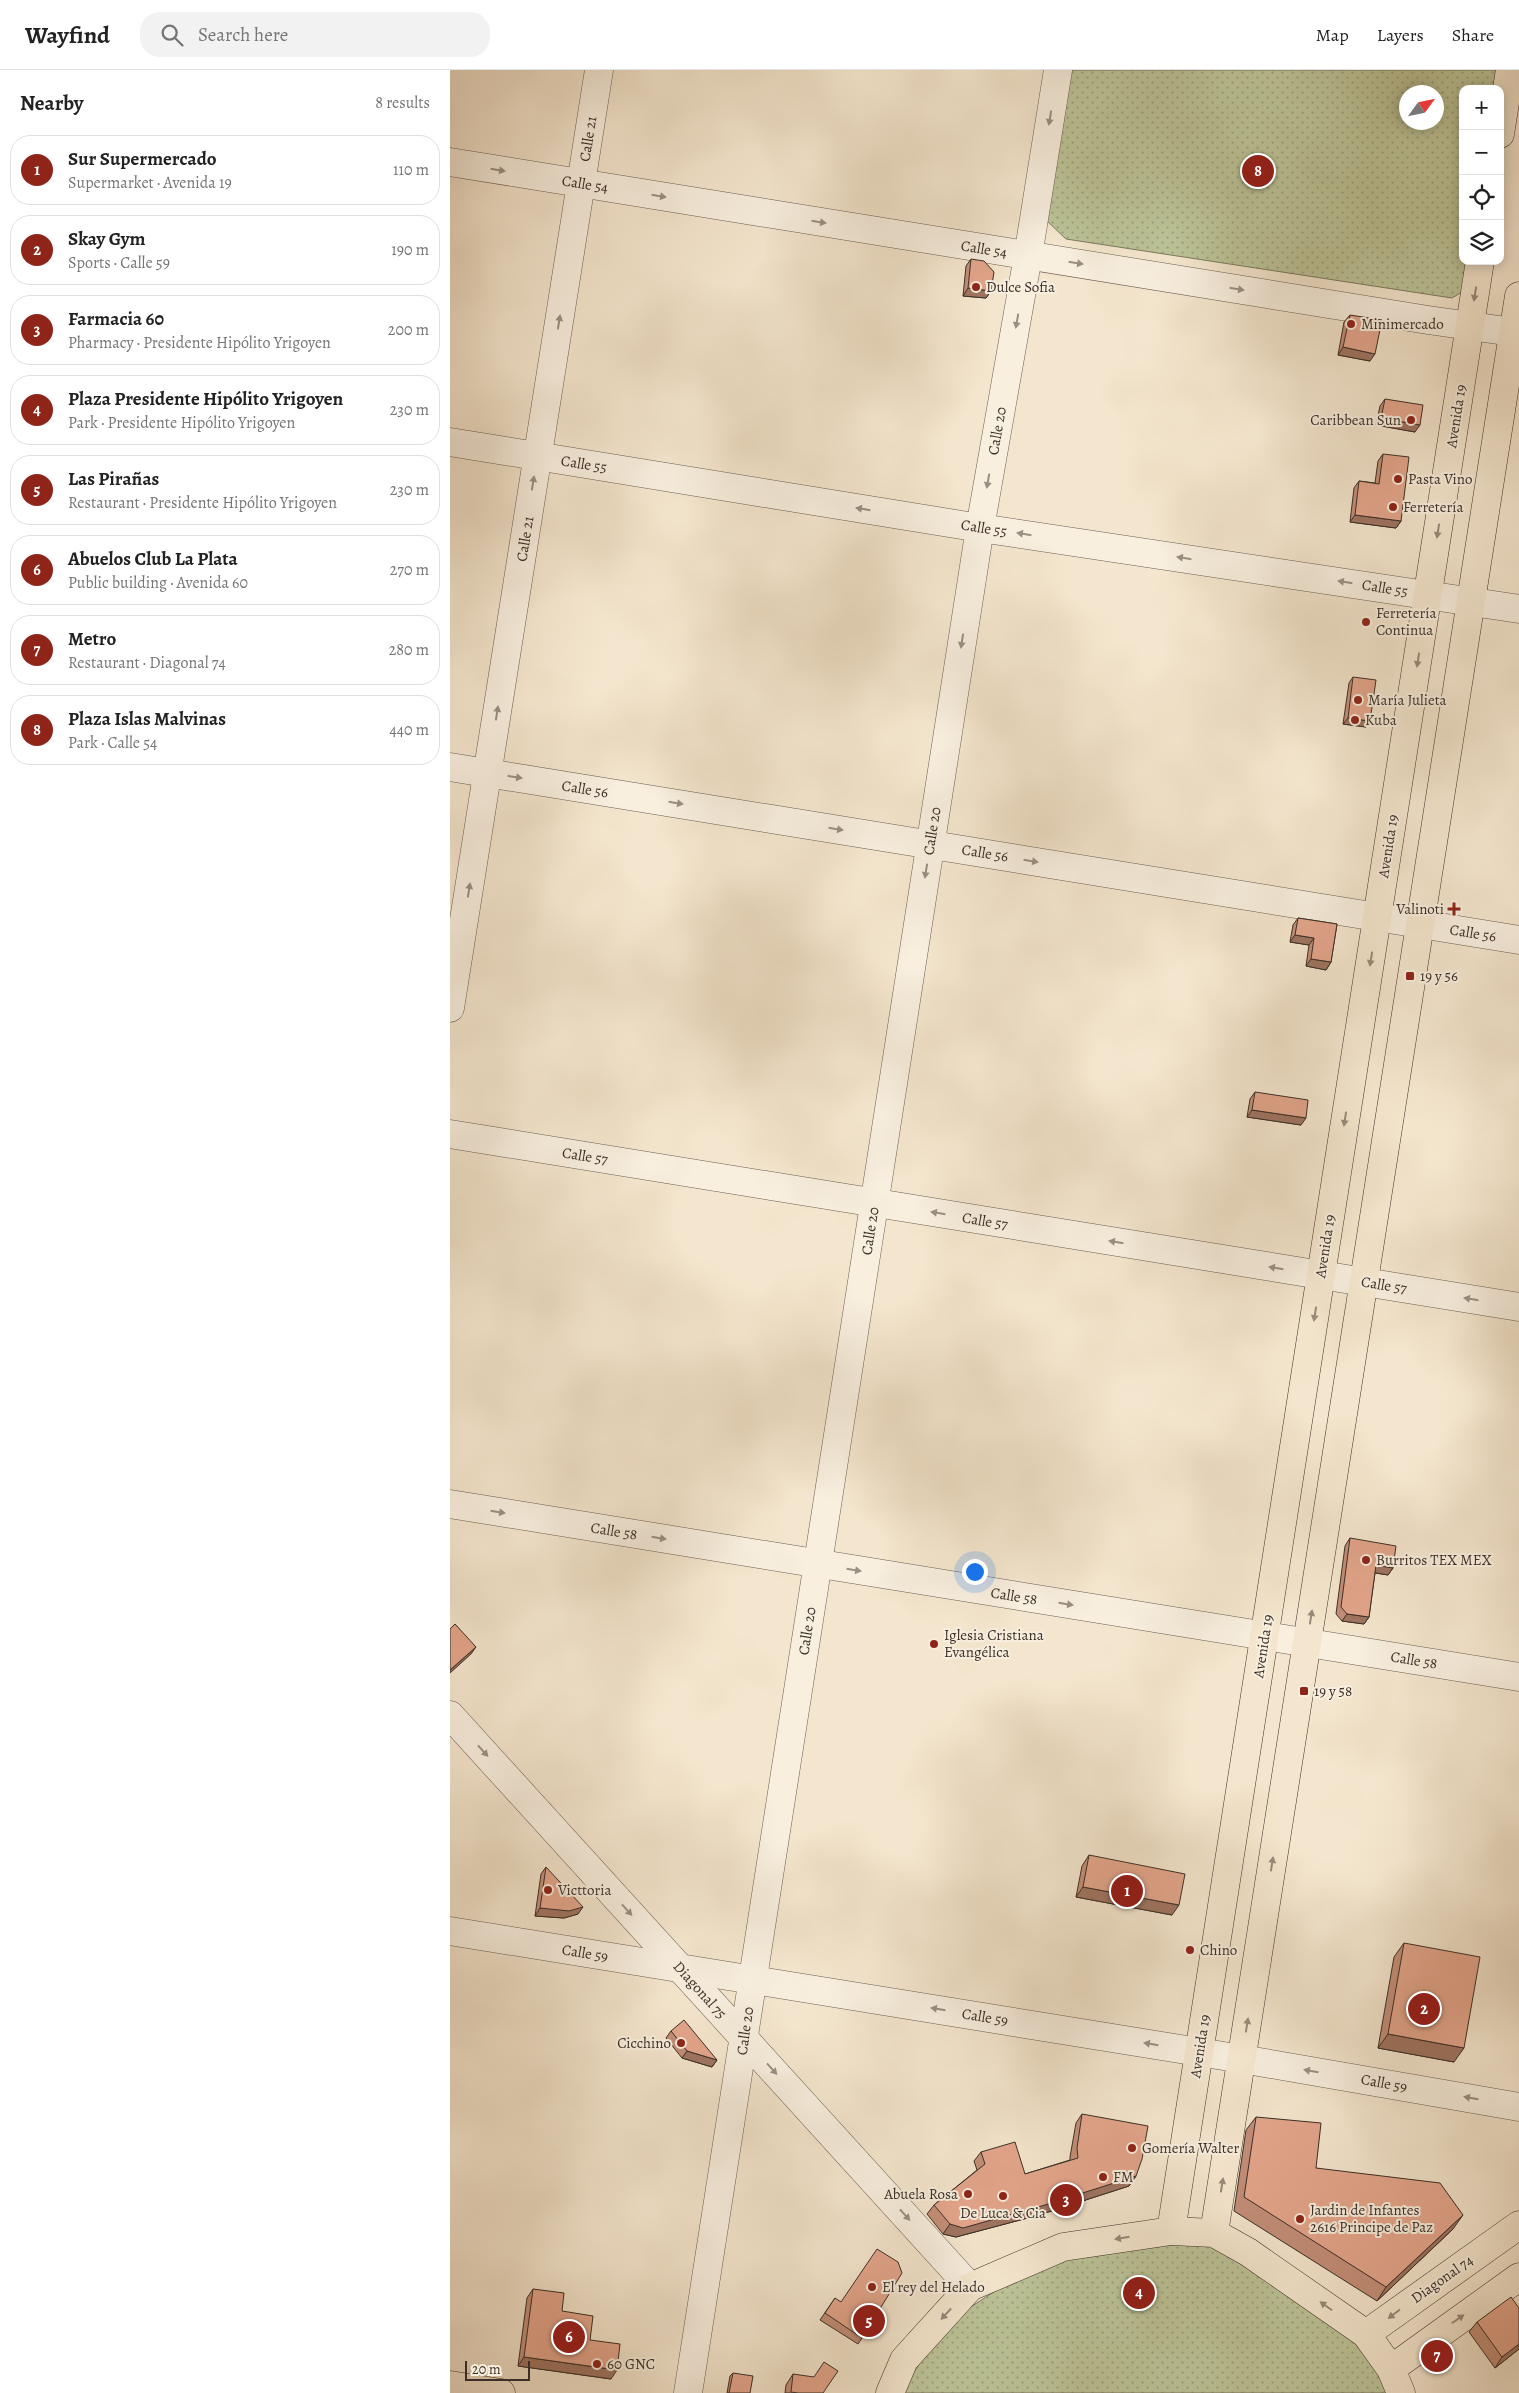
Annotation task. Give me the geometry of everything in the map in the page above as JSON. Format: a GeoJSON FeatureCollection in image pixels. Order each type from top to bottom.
{"type":"FeatureCollection","features":[{"type":"Feature","properties":{"kind":"main road"},"geometry":{"type":"LineString","coordinates":[[1501,130],[1510,70]]}},
{"type":"Feature","properties":{"kind":"main road","name":"Avenida 19"},"geometry":{"type":"LineString","coordinates":[[1171,2231],[1479,265]]}},
{"type":"Feature","properties":{"kind":"main road"},"geometry":{"type":"LineString","coordinates":[[1214,2233],[1471,601],[1516,333],[1519,296]]}},
{"type":"Feature","properties":{"kind":"main road","name":"Diagonal 74"},"geometry":{"type":"LineString","coordinates":[[1366,2334],[1519,2225]]}},
{"type":"Feature","properties":{"kind":"main road"},"geometry":{"type":"LineString","coordinates":[[890,2393],[904,2360],[970,2287],[1063,2247],[1171,2231],[1214,2233],[1248,2252],[1366,2334],[1396,2381],[1519,2277]]}},
{"type":"Feature","properties":{"kind":"main road"},"geometry":{"type":"LineString","coordinates":[[450,2385],[501,2393]]}},
{"type":"Feature","properties":{"kind":"street","name":"Calle 21"},"geometry":{"type":"LineString","coordinates":[[450,1008],[599,70]]}},
{"type":"Feature","properties":{"kind":"street","name":"Calle 20"},"geometry":{"type":"LineString","coordinates":[[688,2393],[980,528],[1028,256],[1058,70]]}},
{"type":"Feature","properties":{"kind":"street","name":"Calle 54"},"geometry":{"type":"LineString","coordinates":[[450,162],[1516,333]]}},
{"type":"Feature","properties":{"kind":"street","name":"Calle 55"},"geometry":{"type":"LineString","coordinates":[[450,442],[980,528],[1519,609]]}},
{"type":"Feature","properties":{"kind":"street","name":"Calle 56"},"geometry":{"type":"LineString","coordinates":[[450,767],[1519,940]]}},
{"type":"Feature","properties":{"kind":"street","name":"Calle 57"},"geometry":{"type":"LineString","coordinates":[[450,1134],[1519,1307]]}},
{"type":"Feature","properties":{"kind":"street","name":"Calle 58"},"geometry":{"type":"LineString","coordinates":[[450,1504],[1519,1678]]}},
{"type":"Feature","properties":{"kind":"street","name":"Diagonal 75"},"geometry":{"type":"LineString","coordinates":[[450,1715],[970,2287]]}},
{"type":"Feature","properties":{"kind":"street","name":"Calle 59"},"geometry":{"type":"LineString","coordinates":[[450,1931],[1242,2058],[1519,2106]]}},
{"type":"Feature","properties":{"kind":"green space"},"geometry":{"type":"Polygon","coordinates":[[[1070,70],[1502,70],[1500,85],[1459,85],[1459,265],[1471,265],[1467,289],[1452,298],[1066,239],[1045,219],[1070,70]]]}},
{"type":"Feature","properties":{"kind":"green space"},"geometry":{"type":"Polygon","coordinates":[[[1156,2233],[1214,2245],[1361,2343],[1385,2378],[1387,2393],[902,2393],[939,2328],[1045,2258],[1156,2233]]]}},
{"type":"Feature","properties":{"kind":"building"},"geometry":{"type":"Polygon","coordinates":[[[971,259],[984,261],[994,272],[991,291],[968,288],[971,259]]]}},
{"type":"Feature","properties":{"kind":"building"},"geometry":{"type":"Polygon","coordinates":[[[1350,315],[1382,320],[1375,354],[1343,347],[1350,315]]]}},
{"type":"Feature","properties":{"kind":"building"},"geometry":{"type":"Polygon","coordinates":[[[1385,399],[1423,405],[1420,425],[1381,418],[1385,399]]]}},
{"type":"Feature","properties":{"kind":"building"},"geometry":{"type":"Polygon","coordinates":[[[1383,454],[1409,457],[1401,521],[1355,515],[1359,481],[1379,484],[1383,454]]]}},
{"type":"Feature","properties":{"kind":"building","name":"María Julieta"},"geometry":{"type":"Polygon","coordinates":[[[1353,677],[1376,680],[1370,721],[1348,718],[1353,677]]]}},
{"type":"Feature","properties":{"kind":"building"},"geometry":{"type":"Polygon","coordinates":[[[1298,918],[1337,924],[1331,962],[1311,959],[1314,938],[1295,935],[1298,918]]]}},
{"type":"Feature","properties":{"kind":"building"},"geometry":{"type":"Polygon","coordinates":[[[1255,1092],[1308,1100],[1306,1118],[1252,1110],[1255,1092]]]}},
{"type":"Feature","properties":{"kind":"building"},"geometry":{"type":"Polygon","coordinates":[[[1350,1538],[1396,1546],[1393,1568],[1376,1565],[1369,1617],[1347,1614],[1341,1607],[1350,1538]]]}},
{"type":"Feature","properties":{"kind":"building"},"geometry":{"type":"Polygon","coordinates":[[[455,1624],[476,1647],[450,1670],[450,1629],[455,1624]]]}},
{"type":"Feature","properties":{"kind":"building"},"geometry":{"type":"Polygon","coordinates":[[[1089,1855],[1185,1874],[1179,1905],[1083,1887],[1089,1855]]]}},
{"type":"Feature","properties":{"kind":"building"},"geometry":{"type":"Polygon","coordinates":[[[546,1867],[583,1907],[569,1911],[540,1908],[546,1867]]]}},
{"type":"Feature","properties":{"kind":"building"},"geometry":{"type":"Polygon","coordinates":[[[1404,1943],[1480,1957],[1464,2048],[1388,2034],[1404,1943]]]}},
{"type":"Feature","properties":{"kind":"building"},"geometry":{"type":"Polygon","coordinates":[[[684,2020],[717,2060],[687,2051],[671,2031],[684,2020]]]}},
{"type":"Feature","properties":{"kind":"building"},"geometry":{"type":"Polygon","coordinates":[[[1082,2114],[1148,2126],[1142,2159],[1136,2176],[1045,2205],[963,2228],[950,2224],[934,2205],[985,2164],[981,2152],[1015,2142],[1025,2174],[1078,2158],[1077,2148],[1082,2114]]]}},
{"type":"Feature","properties":{"kind":"building"},"geometry":{"type":"Polygon","coordinates":[[[1256,2117],[1321,2123],[1316,2168],[1440,2183],[1463,2215],[1386,2287],[1244,2197],[1256,2117]]]}},
{"type":"Feature","properties":{"kind":"building"},"geometry":{"type":"Polygon","coordinates":[[[877,2249],[898,2262],[902,2273],[862,2338],[825,2313],[835,2298],[841,2302],[877,2249]]]}},
{"type":"Feature","properties":{"kind":"building"},"geometry":{"type":"Polygon","coordinates":[[[533,2289],[564,2293],[562,2311],[593,2316],[590,2340],[620,2344],[617,2370],[524,2357],[533,2289]]]}},
{"type":"Feature","properties":{"kind":"building"},"geometry":{"type":"Polygon","coordinates":[[[1511,2297],[1519,2308],[1519,2344],[1502,2357],[1477,2322],[1511,2297]]]}},
{"type":"Feature","properties":{"kind":"building"},"geometry":{"type":"Polygon","coordinates":[[[824,2362],[838,2371],[823,2393],[791,2392],[793,2374],[814,2377],[824,2362]]]}},
{"type":"Feature","properties":{"kind":"building"},"geometry":{"type":"Polygon","coordinates":[[[733,2373],[753,2376],[750,2393],[729,2393],[733,2373]]]}},
{"type":"Feature","properties":{"kind":"place","name":"Plaza Islas Malvinas"},"geometry":{"type":"Point","coordinates":[1258,171]}},
{"type":"Feature","properties":{"kind":"place","name":"Dulce Sofia"},"geometry":{"type":"Point","coordinates":[976,287]}},
{"type":"Feature","properties":{"kind":"place","name":"Minimercado"},"geometry":{"type":"Point","coordinates":[1351,324]}},
{"type":"Feature","properties":{"kind":"place","name":"Caribbean Sun"},"geometry":{"type":"Point","coordinates":[1411,420]}},
{"type":"Feature","properties":{"kind":"place","name":"Pasta Vino"},"geometry":{"type":"Point","coordinates":[1398,479]}},
{"type":"Feature","properties":{"kind":"place","name":"Ferretería"},"geometry":{"type":"Point","coordinates":[1393,507]}},
{"type":"Feature","properties":{"kind":"place","name":"Ferretería Continua"},"geometry":{"type":"Point","coordinates":[1366,622]}},
{"type":"Feature","properties":{"kind":"place","name":"María Julieta"},"geometry":{"type":"Point","coordinates":[1358,700]}},
{"type":"Feature","properties":{"kind":"place","name":"Kuba"},"geometry":{"type":"Point","coordinates":[1355,720]}},
{"type":"Feature","properties":{"kind":"place","name":"Valinoti"},"geometry":{"type":"Point","coordinates":[1454,909]}},
{"type":"Feature","properties":{"kind":"place","name":"19 y 56"},"geometry":{"type":"Point","coordinates":[1410,976]}},
{"type":"Feature","properties":{"kind":"place","name":"Burritos TEX MEX"},"geometry":{"type":"Point","coordinates":[1366,1560]}},
{"type":"Feature","properties":{"kind":"place","name":"Iglesia Cristiana Evangélica"},"geometry":{"type":"Point","coordinates":[934,1644]}},
{"type":"Feature","properties":{"kind":"place","name":"19 y 58"},"geometry":{"type":"Point","coordinates":[1304,1691]}},
{"type":"Feature","properties":{"kind":"place","name":"Victtoria"},"geometry":{"type":"Point","coordinates":[548,1890]}},
{"type":"Feature","properties":{"kind":"place","name":"Sur Supermercado"},"geometry":{"type":"Point","coordinates":[1127,1891]}},
{"type":"Feature","properties":{"kind":"place","name":"Chino"},"geometry":{"type":"Point","coordinates":[1190,1950]}},
{"type":"Feature","properties":{"kind":"place","name":"Skay Gym"},"geometry":{"type":"Point","coordinates":[1424,2009]}},
{"type":"Feature","properties":{"kind":"place","name":"Cicchino"},"geometry":{"type":"Point","coordinates":[681,2043]}},
{"type":"Feature","properties":{"kind":"place","name":"Gomería Walter"},"geometry":{"type":"Point","coordinates":[1132,2148]}},
{"type":"Feature","properties":{"kind":"place","name":"FM"},"geometry":{"type":"Point","coordinates":[1103,2177]}},
{"type":"Feature","properties":{"kind":"place","name":"Abuela Rosa"},"geometry":{"type":"Point","coordinates":[968,2194]}},
{"type":"Feature","properties":{"kind":"place","name":"De Luca & Cia"},"geometry":{"type":"Point","coordinates":[1003,2196]}},
{"type":"Feature","properties":{"kind":"place","name":"Farmacia 60"},"geometry":{"type":"Point","coordinates":[1066,2200]}},
{"type":"Feature","properties":{"kind":"place","name":"Jardin de Infantes 2616 Principe de Paz"},"geometry":{"type":"Point","coordinates":[1300,2219]}},
{"type":"Feature","properties":{"kind":"place","name":"El rey del Helado"},"geometry":{"type":"Point","coordinates":[872,2287]}},
{"type":"Feature","properties":{"kind":"place","name":"Plaza Presidente Hipólito Yrigoyen"},"geometry":{"type":"Point","coordinates":[1139,2293]}},
{"type":"Feature","properties":{"kind":"place","name":"Las Pirañas"},"geometry":{"type":"Point","coordinates":[869,2321]}},
{"type":"Feature","properties":{"kind":"place","name":"Abuelos Club La Plata"},"geometry":{"type":"Point","coordinates":[569,2337]}},
{"type":"Feature","properties":{"kind":"place","name":"Metro"},"geometry":{"type":"Point","coordinates":[1437,2356]}},
{"type":"Feature","properties":{"kind":"place","name":"60 GNC"},"geometry":{"type":"Point","coordinates":[597,2364]}}]}
